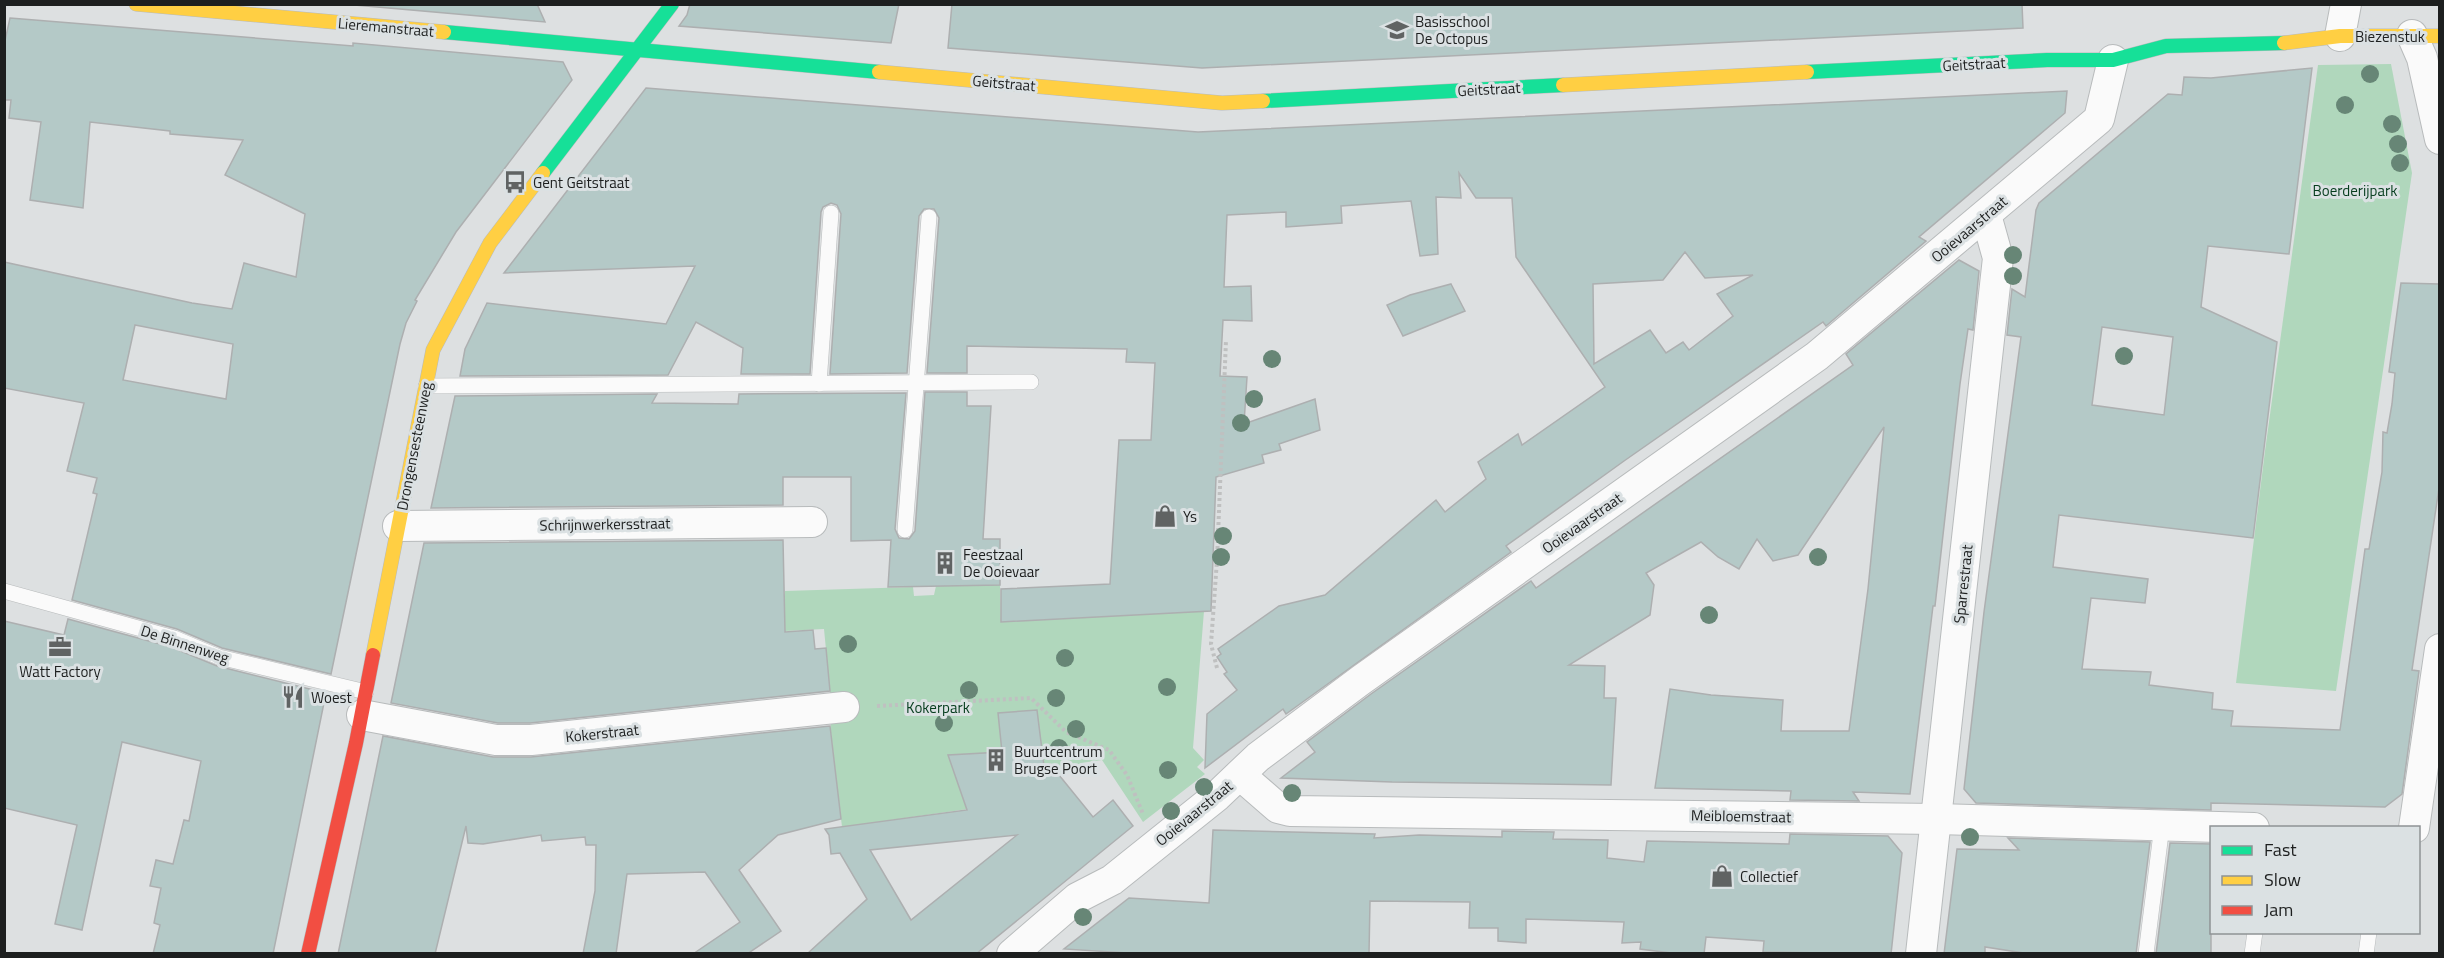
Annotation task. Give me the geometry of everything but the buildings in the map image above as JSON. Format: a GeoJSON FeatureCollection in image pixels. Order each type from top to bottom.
{"type":"FeatureCollection","features":[{"type":"Feature","properties":{"kind":"street","name":"Lieremanstraat"},"geometry":{"type":"LineString","coordinates":[[136,4],[637,50]]}},
{"type":"Feature","properties":{"kind":"street","name":"Drongensesteenweg"},"geometry":{"type":"LineString","coordinates":[[308,954],[364,704],[433,350],[490,243],[672,4]]}},
{"type":"Feature","properties":{"kind":"street"},"geometry":{"type":"LineString","coordinates":[[2340,36],[2346,4]]}},
{"type":"Feature","properties":{"kind":"street"},"geometry":{"type":"LineString","coordinates":[[2426,35],[2422,58],[2439,139]]}},
{"type":"Feature","properties":{"kind":"street","name":"Biezenstuk"},"geometry":{"type":"LineString","coordinates":[[2340,36],[2426,35]]}},
{"type":"Feature","properties":{"kind":"street","name":"Geitstraat"},"geometry":{"type":"LineString","coordinates":[[637,50],[1222,103],[2047,60],[2113,60],[2166,46],[2302,42],[2340,36]]}},
{"type":"Feature","properties":{"kind":"street","name":"Ooievaarstraat"},"geometry":{"type":"LineString","coordinates":[[1012,954],[1077,898],[1112,880],[1218,796],[1258,757],[1361,680],[1817,356],[2099,119],[2113,60]]}},
{"type":"Feature","properties":{"kind":"street","name":"Sparrestraat"},"geometry":{"type":"LineString","coordinates":[[1921,954],[1998,258],[1986,215]]}},
{"type":"Feature","properties":{"kind":"street","name":"Schrijnwerkersstraat"},"geometry":{"type":"LineString","coordinates":[[398,526],[812,522]]}},
{"type":"Feature","properties":{"kind":"street"},"geometry":{"type":"LineString","coordinates":[[2414,826],[2439,649]]}},
{"type":"Feature","properties":{"kind":"street","name":"Kokerstraat"},"geometry":{"type":"LineString","coordinates":[[364,704],[496,740],[531,740],[844,707]]}},
{"type":"Feature","properties":{"kind":"street","name":"Meibloemstraat"},"geometry":{"type":"LineString","coordinates":[[1240,775],[1278,807],[1290,811],[1937,819],[2210,827]]}},
{"type":"Feature","properties":{"kind":"street"},"geometry":{"type":"LineString","coordinates":[[2420,832],[2439,832]]}},
{"type":"Feature","properties":{"kind":"lane"},"geometry":{"type":"LineString","coordinates":[[819,384],[831,213]]}},
{"type":"Feature","properties":{"kind":"lane"},"geometry":{"type":"LineString","coordinates":[[905,530],[929,217]]}},
{"type":"Feature","properties":{"kind":"lane"},"geometry":{"type":"LineString","coordinates":[[426,386],[1031,382]]}},
{"type":"Feature","properties":{"kind":"lane","name":"De Binnenweg"},"geometry":{"type":"LineString","coordinates":[[4,591],[174,638],[219,657],[364,704]]}},
{"type":"Feature","properties":{"kind":"lane"},"geometry":{"type":"LineString","coordinates":[[2146,954],[2162,825]]}},
{"type":"Feature","properties":{"kind":"lane"},"geometry":{"type":"LineString","coordinates":[[2252,954],[2255,934]]}},
{"type":"Feature","properties":{"kind":"lane"},"geometry":{"type":"LineString","coordinates":[[2366,954],[2369,934]]}},
{"type":"Feature","properties":{"kind":"path"},"geometry":{"type":"LineString","coordinates":[[1217,668],[1211,644],[1217,560],[1226,340]]}},
{"type":"Feature","properties":{"kind":"path"},"geometry":{"type":"LineString","coordinates":[[844,707],[1032,698],[1066,732],[1109,750],[1127,775],[1147,822],[1161,840]]}},
{"type":"Feature","properties":{"kind":"green space","name":"Boerderijpark"},"geometry":{"type":"Polygon","coordinates":[[[2391,64],[2412,173],[2336,691],[2236,683],[2318,65],[2391,64]]]}},
{"type":"Feature","properties":{"kind":"green space","name":"Kokerpark"},"geometry":{"type":"Polygon","coordinates":[[[1000,585],[1001,622],[1204,611],[1193,748],[1204,760],[1197,767],[1205,774],[1143,822],[1102,760],[1081,763],[1050,780],[975,808],[842,827],[831,733],[830,691],[824,629],[785,631],[785,591],[913,587],[914,596],[934,595],[936,586],[1000,585]]]}},
{"type":"Feature","properties":{"kind":"traffic: fast"},"geometry":{"type":"LineString","coordinates":[[543,173],[672,4]]}},
{"type":"Feature","properties":{"kind":"traffic: fast"},"geometry":{"type":"LineString","coordinates":[[444,32],[879,72]]}},
{"type":"Feature","properties":{"kind":"traffic: fast"},"geometry":{"type":"LineString","coordinates":[[1807,72],[2047,60],[2113,60],[2166,46],[2284,43]]}},
{"type":"Feature","properties":{"kind":"traffic: fast"},"geometry":{"type":"LineString","coordinates":[[1263,101],[1563,85]]}},
{"type":"Feature","properties":{"kind":"traffic: slow"},"geometry":{"type":"LineString","coordinates":[[136,4],[444,32]]}},
{"type":"Feature","properties":{"kind":"traffic: slow"},"geometry":{"type":"LineString","coordinates":[[2284,43],[2340,36],[2440,36]]}},
{"type":"Feature","properties":{"kind":"traffic: slow"},"geometry":{"type":"LineString","coordinates":[[879,72],[1222,103],[1263,101]]}},
{"type":"Feature","properties":{"kind":"traffic: slow"},"geometry":{"type":"LineString","coordinates":[[1563,85],[1807,72]]}},
{"type":"Feature","properties":{"kind":"traffic: slow"},"geometry":{"type":"LineString","coordinates":[[373,655],[433,350],[490,243],[543,173]]}},
{"type":"Feature","properties":{"kind":"traffic: jam"},"geometry":{"type":"LineString","coordinates":[[308,954],[356,743],[373,655]]}},
{"type":"Feature","properties":{"kind":"place","name":"Basisschool De Octopus"},"geometry":{"type":"Point","coordinates":[1397,30]}},
{"type":"Feature","properties":{"kind":"place","name":"Gent Geitstraat"},"geometry":{"type":"Point","coordinates":[515,182]}},
{"type":"Feature","properties":{"kind":"place","name":"Ys"},"geometry":{"type":"Point","coordinates":[1165,516]}},
{"type":"Feature","properties":{"kind":"place","name":"Feestzaal De Ooievaar"},"geometry":{"type":"Point","coordinates":[945,563]}},
{"type":"Feature","properties":{"kind":"place","name":"Watt Factory"},"geometry":{"type":"Point","coordinates":[60,647]}},
{"type":"Feature","properties":{"kind":"place","name":"Woest"},"geometry":{"type":"Point","coordinates":[293,697]}},
{"type":"Feature","properties":{"kind":"place","name":"Buurtcentrum Brugse Poort"},"geometry":{"type":"Point","coordinates":[996,760]}},
{"type":"Feature","properties":{"kind":"place","name":"Collectief"},"geometry":{"type":"Point","coordinates":[1722,876]}}]}
